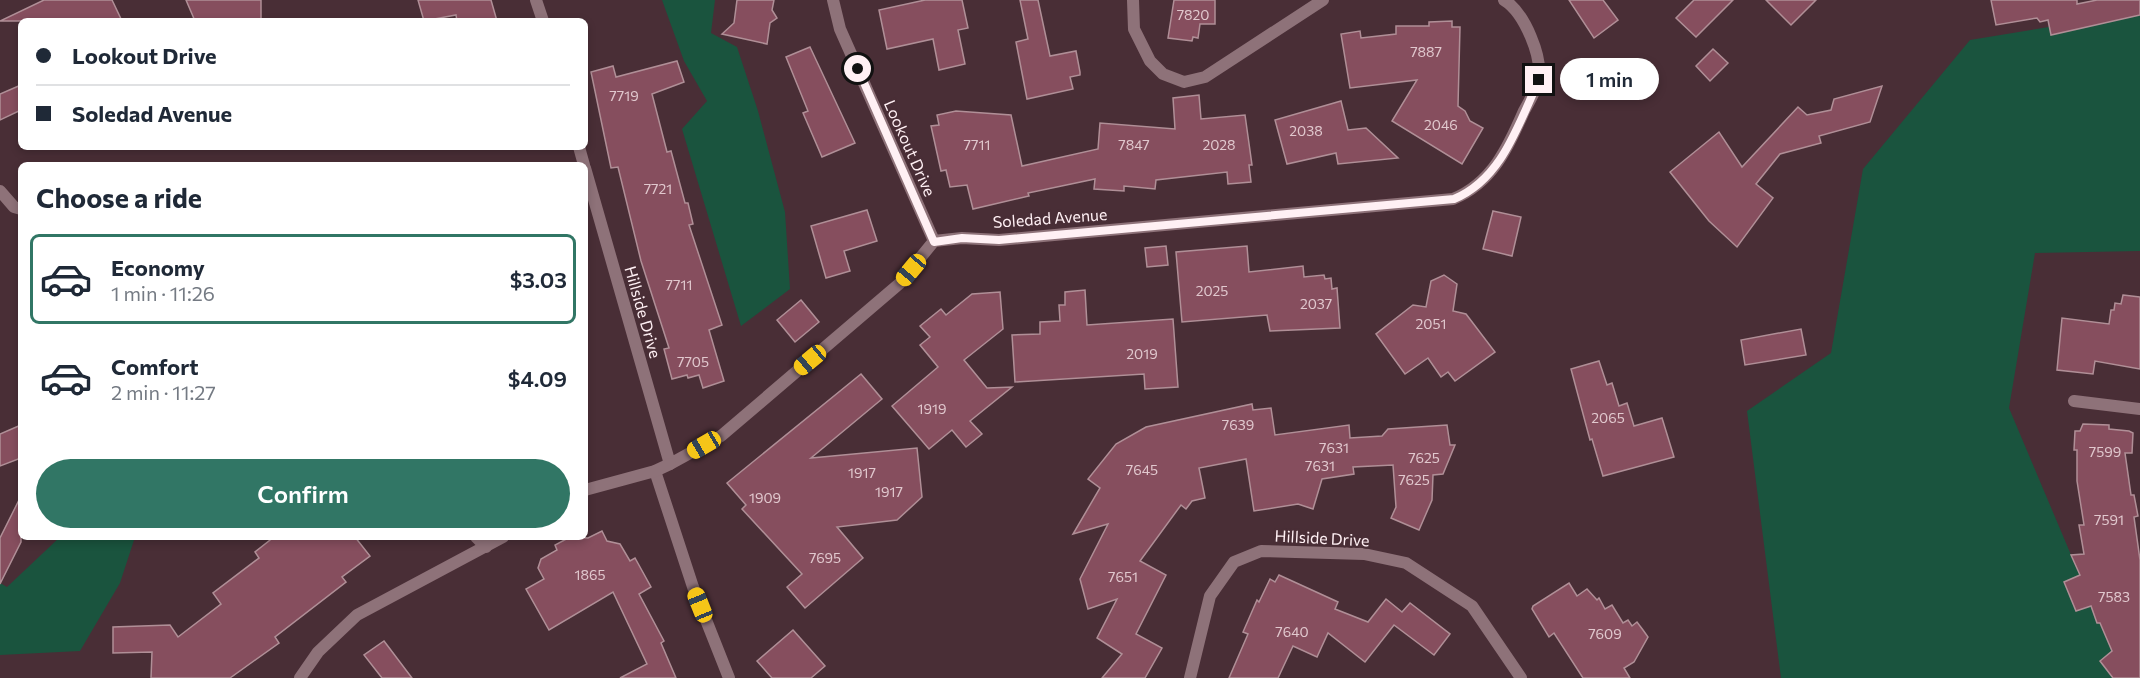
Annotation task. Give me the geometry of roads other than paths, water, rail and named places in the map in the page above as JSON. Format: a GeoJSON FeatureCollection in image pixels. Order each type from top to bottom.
{"type":"FeatureCollection","features":[{"type":"Feature","properties":{"kind":"street"},"geometry":{"type":"LineString","coordinates":[[537,0],[542,18]]}},
{"type":"Feature","properties":{"kind":"street","name":"Lookout Drive"},"geometry":{"type":"LineString","coordinates":[[832,0],[840,29],[934,242]]}},
{"type":"Feature","properties":{"kind":"street"},"geometry":{"type":"LineString","coordinates":[[1133,0],[1134,29],[1150,61],[1163,74],[1184,81],[1205,77],[1323,0]]}},
{"type":"Feature","properties":{"kind":"street","name":"Soledad Avenue"},"geometry":{"type":"LineString","coordinates":[[934,242],[962,238],[999,240],[1454,199],[1472,191],[1498,163],[1539,80],[1536,44],[1512,5],[1504,0]]}},
{"type":"Feature","properties":{"kind":"street","name":"Hillside Drive"},"geometry":{"type":"LineString","coordinates":[[588,177],[670,464]]}},
{"type":"Feature","properties":{"kind":"street"},"geometry":{"type":"LineString","coordinates":[[0,191],[14,207],[18,208]]}},
{"type":"Feature","properties":{"kind":"street"},"geometry":{"type":"LineString","coordinates":[[588,489],[655,471],[721,435],[899,284],[934,242]]}},
{"type":"Feature","properties":{"kind":"street"},"geometry":{"type":"LineString","coordinates":[[2074,401],[2140,409]]}},
{"type":"Feature","properties":{"kind":"street"},"geometry":{"type":"LineString","coordinates":[[655,471],[693,587],[729,678]]}},
{"type":"Feature","properties":{"kind":"street"},"geometry":{"type":"LineString","coordinates":[[479,540],[486,547]]}},
{"type":"Feature","properties":{"kind":"street"},"geometry":{"type":"LineString","coordinates":[[300,678],[318,652],[357,615],[498,540]]}},
{"type":"Feature","properties":{"kind":"street","name":"Hillside Drive"},"geometry":{"type":"LineString","coordinates":[[1190,678],[1210,596],[1234,562],[1261,551],[1329,551],[1364,554],[1406,564],[1472,606],[1521,678]]}}]}
